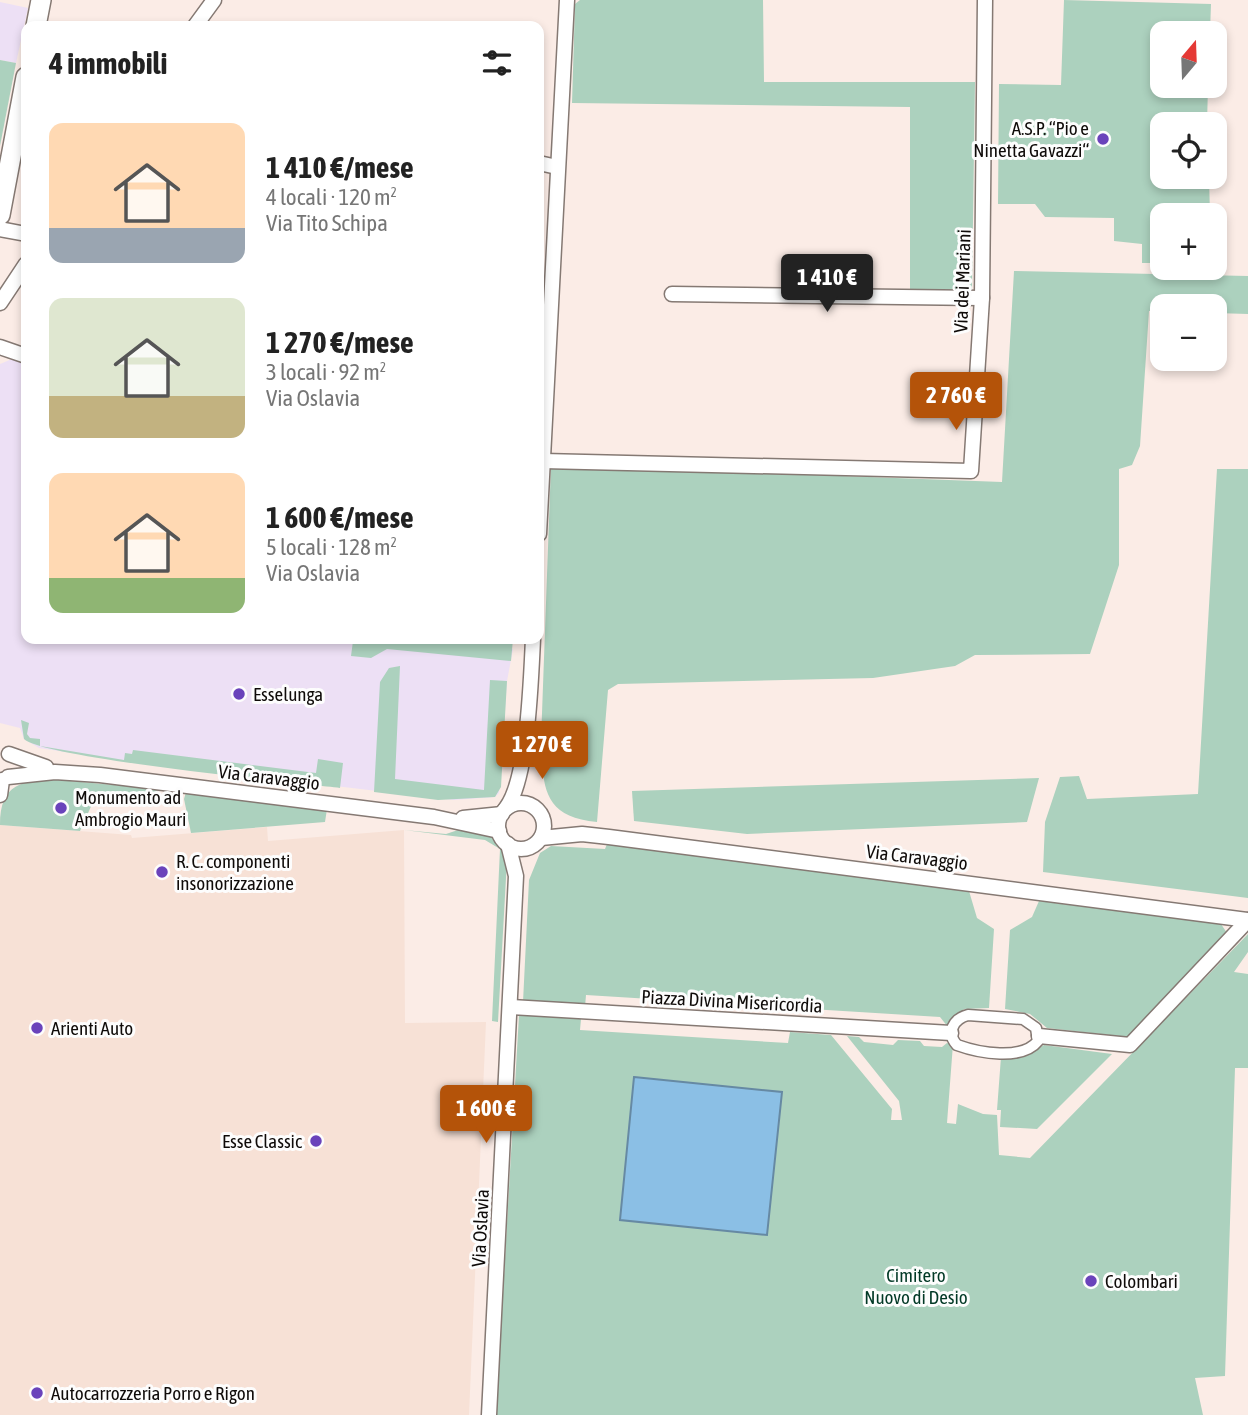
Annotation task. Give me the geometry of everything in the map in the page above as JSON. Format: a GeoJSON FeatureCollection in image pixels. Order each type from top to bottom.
{"type":"FeatureCollection","features":[{"type":"Feature","properties":{"kind":"main road"},"geometry":{"type":"LineString","coordinates":[[37,21],[41,0]]}},
{"type":"Feature","properties":{"kind":"main road"},"geometry":{"type":"LineString","coordinates":[[0,215],[21,104]]}},
{"type":"Feature","properties":{"kind":"street"},"geometry":{"type":"LineString","coordinates":[[199,21],[214,0]]}},
{"type":"Feature","properties":{"kind":"street"},"geometry":{"type":"LineString","coordinates":[[544,372],[545,283],[557,167],[567,0]]}},
{"type":"Feature","properties":{"kind":"street","name":"Via dei Mariani"},"geometry":{"type":"LineString","coordinates":[[544,461],[971,471],[982,298],[985,0]]}},
{"type":"Feature","properties":{"kind":"street"},"geometry":{"type":"LineString","coordinates":[[544,164],[557,167]]}},
{"type":"Feature","properties":{"kind":"street"},"geometry":{"type":"LineString","coordinates":[[0,229],[21,233]]}},
{"type":"Feature","properties":{"kind":"street"},"geometry":{"type":"LineString","coordinates":[[0,303],[21,272]]}},
{"type":"Feature","properties":{"kind":"street"},"geometry":{"type":"LineString","coordinates":[[672,294],[982,298]]}},
{"type":"Feature","properties":{"kind":"street"},"geometry":{"type":"LineString","coordinates":[[0,347],[21,354]]}},
{"type":"Feature","properties":{"kind":"street"},"geometry":{"type":"LineString","coordinates":[[521,764],[525,786],[534,807],[544,820],[541,838],[529,848],[508,844],[499,831],[504,811],[515,797],[521,764],[533,644]]}},
{"type":"Feature","properties":{"kind":"street"},"geometry":{"type":"LineString","coordinates":[[0,795],[3,779],[12,765],[5,751]]}},
{"type":"Feature","properties":{"kind":"street","name":"Via Caravaggio"},"geometry":{"type":"LineString","coordinates":[[5,751],[30,763],[100,775],[434,817],[499,831]]}},
{"type":"Feature","properties":{"kind":"street","name":"Via Caravaggio"},"geometry":{"type":"LineString","coordinates":[[3,779],[55,772],[100,775]]}},
{"type":"Feature","properties":{"kind":"street"},"geometry":{"type":"LineString","coordinates":[[504,811],[520,803],[534,807]]}},
{"type":"Feature","properties":{"kind":"street","name":"Via Caravaggio"},"geometry":{"type":"LineString","coordinates":[[434,817],[504,811]]}},
{"type":"Feature","properties":{"kind":"street","name":"Via Caravaggio"},"geometry":{"type":"LineString","coordinates":[[544,820],[582,834],[1248,920]]}},
{"type":"Feature","properties":{"kind":"street","name":"Via Caravaggio"},"geometry":{"type":"LineString","coordinates":[[541,838],[582,834]]}},
{"type":"Feature","properties":{"kind":"street","name":"Via Oslavia"},"geometry":{"type":"LineString","coordinates":[[489,1415],[516,876],[508,844]]}},
{"type":"Feature","properties":{"kind":"street","name":"Via Oslavia"},"geometry":{"type":"LineString","coordinates":[[516,876],[529,848]]}},
{"type":"Feature","properties":{"kind":"street"},"geometry":{"type":"LineString","coordinates":[[951,1033],[954,1023],[968,1015],[1028,1020],[1039,1036],[1130,1045],[1248,920]]}},
{"type":"Feature","properties":{"kind":"street","name":"Piazza Divina Misericordia"},"geometry":{"type":"LineString","coordinates":[[511,1007],[951,1033],[954,1042],[967,1049],[1020,1054],[1032,1048],[1039,1036]]}},
{"type":"Feature","properties":{"kind":"shaded area"},"geometry":{"type":"Polygon","coordinates":[[[0,2],[28,8],[25,21],[21,21],[21,40],[16,63],[0,60],[0,2]]]}},
{"type":"Feature","properties":{"kind":"shaded area"},"geometry":{"type":"Polygon","coordinates":[[[12,359],[21,362],[21,644],[460,644],[513,649],[507,681],[499,793],[495,797],[454,800],[132,762],[39,748],[24,739],[20,728],[0,723],[0,364],[12,359]]]}},
{"type":"Feature","properties":{"kind":"shaded area"},"geometry":{"type":"Polygon","coordinates":[[[0,825],[131,835],[132,838],[267,827],[268,841],[404,830],[405,1023],[486,1022],[469,1415],[0,1415],[0,825]]]}},
{"type":"Feature","properties":{"kind":"green space"},"geometry":{"type":"Polygon","coordinates":[[[580,0],[763,0],[764,82],[975,82],[972,290],[910,289],[910,107],[572,103],[575,4],[580,0]]]}},
{"type":"Feature","properties":{"kind":"green space"},"geometry":{"type":"Polygon","coordinates":[[[1064,0],[1211,4],[1210,21],[1150,21],[1150,98],[1208,98],[1207,112],[1150,112],[1150,189],[1209,189],[1210,203],[1150,203],[1150,263],[1142,263],[1142,244],[1114,241],[1114,218],[1045,217],[1035,204],[998,204],[999,84],[1061,85],[1064,0]]]}},
{"type":"Feature","properties":{"kind":"green space"},"geometry":{"type":"Polygon","coordinates":[[[0,60],[16,63],[0,146],[0,60]]]}},
{"type":"Feature","properties":{"kind":"green space"},"geometry":{"type":"Polygon","coordinates":[[[1014,271],[1150,274],[1150,280],[1227,280],[1227,276],[1248,276],[1248,314],[1227,313],[1227,294],[1150,294],[1140,446],[1132,465],[1119,469],[1119,565],[1090,654],[975,655],[955,666],[873,678],[618,684],[608,690],[597,822],[565,814],[556,806],[545,785],[541,741],[551,465],[1002,482],[1014,271]]]}},
{"type":"Feature","properties":{"kind":"green space"},"geometry":{"type":"Polygon","coordinates":[[[1217,469],[1248,469],[1248,898],[1043,872],[1045,822],[1060,777],[1079,776],[1087,799],[1198,794],[1217,469]]]}},
{"type":"Feature","properties":{"kind":"green space"},"geometry":{"type":"Polygon","coordinates":[[[353,644],[513,644],[511,661],[387,649],[371,658],[351,656],[353,644]]]}},
{"type":"Feature","properties":{"kind":"green space"},"geometry":{"type":"Polygon","coordinates":[[[400,666],[395,779],[484,790],[490,680],[507,681],[501,787],[495,797],[438,800],[374,792],[380,682],[389,668],[400,666]]]}},
{"type":"Feature","properties":{"kind":"green space"},"geometry":{"type":"Polygon","coordinates":[[[21,720],[29,723],[27,734],[30,738],[40,739],[40,746],[24,739],[21,720]]]}},
{"type":"Feature","properties":{"kind":"green space"},"geometry":{"type":"Polygon","coordinates":[[[41,746],[124,760],[125,753],[132,754],[133,750],[316,773],[318,759],[343,763],[340,788],[121,762],[41,746]]]}},
{"type":"Feature","properties":{"kind":"green space"},"geometry":{"type":"Polygon","coordinates":[[[1039,778],[1027,822],[747,834],[634,821],[632,791],[1039,778]]]}},
{"type":"Feature","properties":{"kind":"green space"},"geometry":{"type":"Polygon","coordinates":[[[59,780],[158,789],[156,797],[93,802],[80,831],[0,825],[4,800],[9,792],[24,783],[59,780]]]}},
{"type":"Feature","properties":{"kind":"green space"},"geometry":{"type":"Polygon","coordinates":[[[186,792],[327,809],[325,822],[191,833],[184,799],[186,792]]]}},
{"type":"Feature","properties":{"kind":"green space"},"geometry":{"type":"Polygon","coordinates":[[[464,828],[498,839],[507,860],[498,1022],[492,1021],[500,849],[485,840],[404,830],[446,834],[464,828]]]}},
{"type":"Feature","properties":{"kind":"green space"},"geometry":{"type":"Polygon","coordinates":[[[607,844],[969,891],[977,918],[994,929],[989,1008],[964,1009],[948,1027],[940,1017],[586,995],[585,1007],[523,1002],[529,880],[540,853],[551,846],[605,849],[607,844]]]}},
{"type":"Feature","properties":{"kind":"green space"},"geometry":{"type":"Polygon","coordinates":[[[1039,901],[1221,924],[1227,933],[1128,1037],[1047,1028],[1030,1014],[1005,1009],[1010,930],[1032,917],[1039,901]]]}},
{"type":"Feature","properties":{"kind":"green space","name":"Cimitero Nuovo di Desio"},"geometry":{"type":"Polygon","coordinates":[[[1248,934],[1248,952],[1234,972],[1248,974],[1248,1068],[1235,1068],[1225,1376],[1195,1378],[1203,1415],[496,1415],[519,1015],[581,1019],[580,1030],[788,1043],[790,1032],[831,1035],[892,1109],[891,1120],[902,1120],[899,1101],[847,1036],[859,1037],[864,1042],[893,1045],[898,1040],[920,1041],[924,1046],[942,1047],[947,1043],[953,1044],[947,1123],[956,1124],[958,1104],[983,1114],[997,1115],[999,1155],[1030,1158],[1248,934]]]}},
{"type":"Feature","properties":{"kind":"green space"},"geometry":{"type":"Polygon","coordinates":[[[1044,1045],[1112,1054],[1037,1129],[1000,1127],[1001,1110],[997,1110],[1001,1057],[1024,1057],[1044,1045]]]}},
{"type":"Feature","properties":{"kind":"water"},"geometry":{"type":"Polygon","coordinates":[[[634,1077],[782,1092],[767,1235],[620,1220],[634,1077]]]}},
{"type":"Feature","properties":{"kind":"place","name":"A.S.P. “Pio e Ninetta Gavazzi“"},"geometry":{"type":"Point","coordinates":[1103,139]}},
{"type":"Feature","properties":{"kind":"place","name":"Esselunga"},"geometry":{"type":"Point","coordinates":[239,694]}},
{"type":"Feature","properties":{"kind":"place","name":"Monumento ad Ambrogio Mauri"},"geometry":{"type":"Point","coordinates":[61,808]}},
{"type":"Feature","properties":{"kind":"place","name":"R. C. componenti insonorizzazione"},"geometry":{"type":"Point","coordinates":[162,872]}},
{"type":"Feature","properties":{"kind":"place","name":"Arienti Auto"},"geometry":{"type":"Point","coordinates":[37,1028]}},
{"type":"Feature","properties":{"kind":"place","name":"Esse Classic"},"geometry":{"type":"Point","coordinates":[316,1141]}},
{"type":"Feature","properties":{"kind":"place","name":"Colombari"},"geometry":{"type":"Point","coordinates":[1091,1281]}},
{"type":"Feature","properties":{"kind":"place","name":"Autocarrozzeria Porro e Rigon"},"geometry":{"type":"Point","coordinates":[37,1393]}}]}
